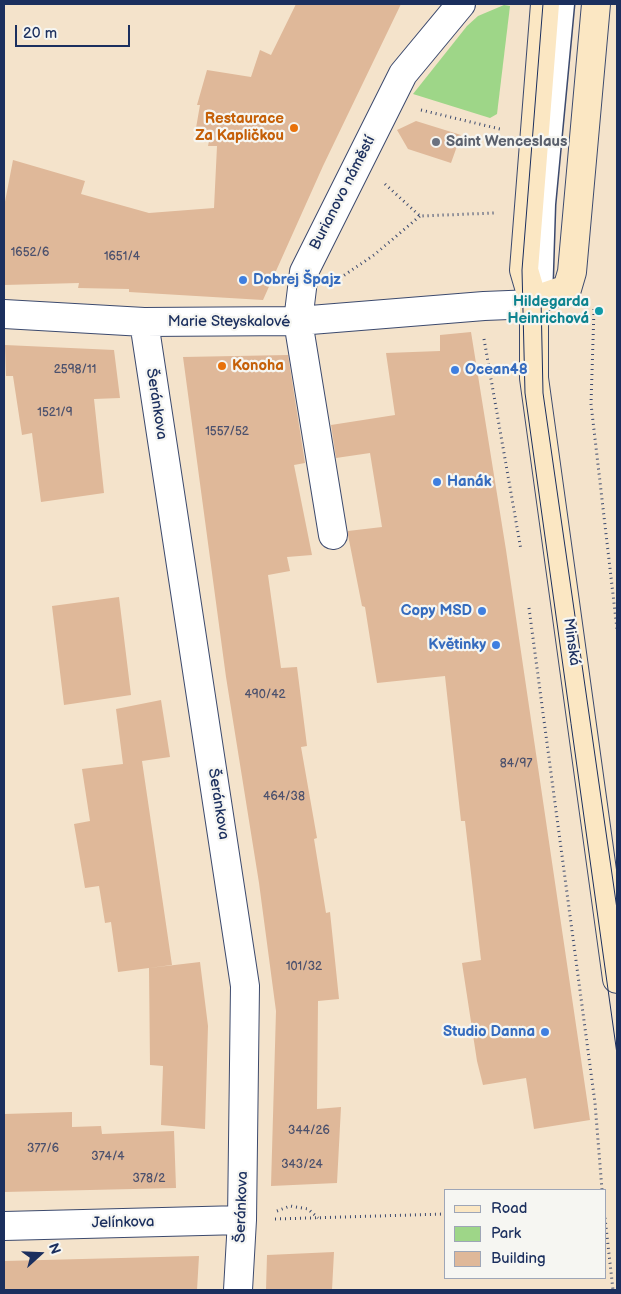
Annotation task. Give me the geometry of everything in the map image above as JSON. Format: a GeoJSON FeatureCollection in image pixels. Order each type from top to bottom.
{"type":"FeatureCollection","features":[{"type":"Feature","properties":{"kind":"street","name":"Burianovo náměstí"},"geometry":{"type":"LineString","coordinates":[[298,321],[304,272],[392,96],[404,74],[461,4]]}},
{"type":"Feature","properties":{"kind":"street"},"geometry":{"type":"LineString","coordinates":[[537,301],[524,270],[545,4]]}},
{"type":"Feature","properties":{"kind":"street"},"geometry":{"type":"LineString","coordinates":[[298,321],[537,301],[567,289],[572,272],[596,4]]}},
{"type":"Feature","properties":{"kind":"street","name":"Minská"},"geometry":{"type":"LineString","coordinates":[[537,301],[534,378],[617,978]]}},
{"type":"Feature","properties":{"kind":"street","name":"Marie Steyskalové"},"geometry":{"type":"LineString","coordinates":[[4,314],[144,322],[298,321],[333,535]]}},
{"type":"Feature","properties":{"kind":"street","name":"Šeránkova"},"geometry":{"type":"LineString","coordinates":[[144,322],[246,986],[242,1220],[238,1290]]}},
{"type":"Feature","properties":{"kind":"street","name":"Jelínkova"},"geometry":{"type":"LineString","coordinates":[[4,1226],[242,1220]]}},
{"type":"Feature","properties":{"kind":"lane"},"geometry":{"type":"LineString","coordinates":[[537,301],[563,4]]}},
{"type":"Feature","properties":{"kind":"path"},"geometry":{"type":"LineString","coordinates":[[392,96],[416,109],[504,130]]}},
{"type":"Feature","properties":{"kind":"path"},"geometry":{"type":"LineString","coordinates":[[362,157],[373,173],[420,216]]}},
{"type":"Feature","properties":{"kind":"path"},"geometry":{"type":"LineString","coordinates":[[368,259],[420,216],[500,214]]}},
{"type":"Feature","properties":{"kind":"path"},"geometry":{"type":"LineString","coordinates":[[594,302],[591,404],[617,629]]}},
{"type":"Feature","properties":{"kind":"path"},"geometry":{"type":"LineString","coordinates":[[484,306],[484,337],[521,554]]}},
{"type":"Feature","properties":{"kind":"path"},"geometry":{"type":"LineString","coordinates":[[528,603],[595,1103],[602,1189]]}},
{"type":"Feature","properties":{"kind":"path"},"geometry":{"type":"LineString","coordinates":[[318,1218],[308,1208],[290,1206],[277,1211],[269,1219],[318,1218],[444,1214]]}},
{"type":"Feature","properties":{"kind":"path"},"geometry":{"type":"LineString","coordinates":[[606,1227],[613,1290]]}},
{"type":"Feature","properties":{"kind":"green space"},"geometry":{"type":"Polygon","coordinates":[[[504,5],[510,6],[497,114],[490,118],[413,94],[467,26],[478,16],[504,5]]]}},
{"type":"Feature","properties":{"kind":"building"},"geometry":{"type":"Polygon","coordinates":[[[296,4],[401,4],[323,166],[263,300],[129,292],[129,289],[78,288],[79,283],[4,285],[4,207],[13,160],[85,181],[81,194],[149,213],[214,208],[217,146],[208,146],[211,131],[196,128],[200,105],[197,105],[207,70],[251,77],[260,50],[271,55],[296,4]]]}},
{"type":"Feature","properties":{"kind":"building","name":"Saint Wenceslaus"},"geometry":{"type":"Polygon","coordinates":[[[416,121],[461,135],[451,163],[408,149],[397,130],[416,121]]]}},
{"type":"Feature","properties":{"kind":"building"},"geometry":{"type":"Polygon","coordinates":[[[471,332],[506,550],[590,1120],[534,1129],[526,1078],[483,1085],[477,1061],[462,963],[481,960],[465,821],[461,821],[445,676],[377,683],[365,607],[362,606],[348,535],[348,531],[382,527],[370,453],[336,458],[331,425],[395,415],[386,353],[440,351],[440,335],[471,332]]]}},
{"type":"Feature","properties":{"kind":"building"},"geometry":{"type":"Polygon","coordinates":[[[5,345],[114,350],[120,398],[94,399],[104,493],[41,502],[32,433],[22,435],[13,376],[6,376],[5,345]]]}},
{"type":"Feature","properties":{"kind":"building"},"geometry":{"type":"Polygon","coordinates":[[[288,355],[305,463],[294,465],[312,555],[287,557],[290,571],[268,575],[281,668],[297,667],[307,746],[301,747],[317,838],[314,839],[326,913],[330,912],[339,999],[318,1001],[317,1109],[341,1107],[337,1183],[271,1186],[276,1011],[259,883],[226,677],[183,357],[288,355]]]}},
{"type":"Feature","properties":{"kind":"building"},"geometry":{"type":"Polygon","coordinates":[[[119,597],[131,695],[64,705],[52,606],[119,597]]]}},
{"type":"Feature","properties":{"kind":"building"},"geometry":{"type":"Polygon","coordinates":[[[161,700],[170,757],[142,761],[172,965],[118,972],[111,922],[105,923],[99,886],[85,888],[74,824],[90,821],[82,769],[123,764],[116,709],[161,700]]]}},
{"type":"Feature","properties":{"kind":"building"},"geometry":{"type":"Polygon","coordinates":[[[200,962],[208,1026],[205,1129],[161,1125],[163,1066],[150,1065],[149,968],[200,962]]]}},
{"type":"Feature","properties":{"kind":"building"},"geometry":{"type":"Polygon","coordinates":[[[72,1112],[72,1127],[101,1126],[102,1134],[174,1131],[176,1188],[4,1192],[4,1114],[72,1112]]]}},
{"type":"Feature","properties":{"kind":"building"},"geometry":{"type":"Polygon","coordinates":[[[334,1252],[332,1290],[266,1290],[267,1255],[334,1252]]]}},
{"type":"Feature","properties":{"kind":"building"},"geometry":{"type":"Polygon","coordinates":[[[199,1256],[197,1290],[4,1290],[4,1261],[199,1256]]]}},
{"type":"Feature","properties":{"kind":"tram line"},"geometry":{"type":"LineString","coordinates":[[543,4],[522,270],[525,393],[617,1054]]}},
{"type":"Feature","properties":{"kind":"tram line"},"geometry":{"type":"LineString","coordinates":[[541,298],[543,393],[617,909]]}},
{"type":"Feature","properties":{"kind":"place","name":"Restaurace Za Kapličkou"},"geometry":{"type":"Point","coordinates":[294,128]}},
{"type":"Feature","properties":{"kind":"place","name":"Saint Wenceslaus"},"geometry":{"type":"Point","coordinates":[436,142]}},
{"type":"Feature","properties":{"kind":"place","name":"Dobrej Špajz"},"geometry":{"type":"Point","coordinates":[243,280]}},
{"type":"Feature","properties":{"kind":"place","name":"Hildegarda Heinrichová"},"geometry":{"type":"Point","coordinates":[599,311]}},
{"type":"Feature","properties":{"kind":"place","name":"Konoha"},"geometry":{"type":"Point","coordinates":[222,366]}},
{"type":"Feature","properties":{"kind":"place","name":"Ocean48"},"geometry":{"type":"Point","coordinates":[455,370]}},
{"type":"Feature","properties":{"kind":"place","name":"Hanák"},"geometry":{"type":"Point","coordinates":[437,482]}},
{"type":"Feature","properties":{"kind":"place","name":"Copy MSD"},"geometry":{"type":"Point","coordinates":[482,611]}},
{"type":"Feature","properties":{"kind":"place","name":"Květinky"},"geometry":{"type":"Point","coordinates":[496,645]}},
{"type":"Feature","properties":{"kind":"place","name":"Studio Danna"},"geometry":{"type":"Point","coordinates":[545,1032]}}]}
